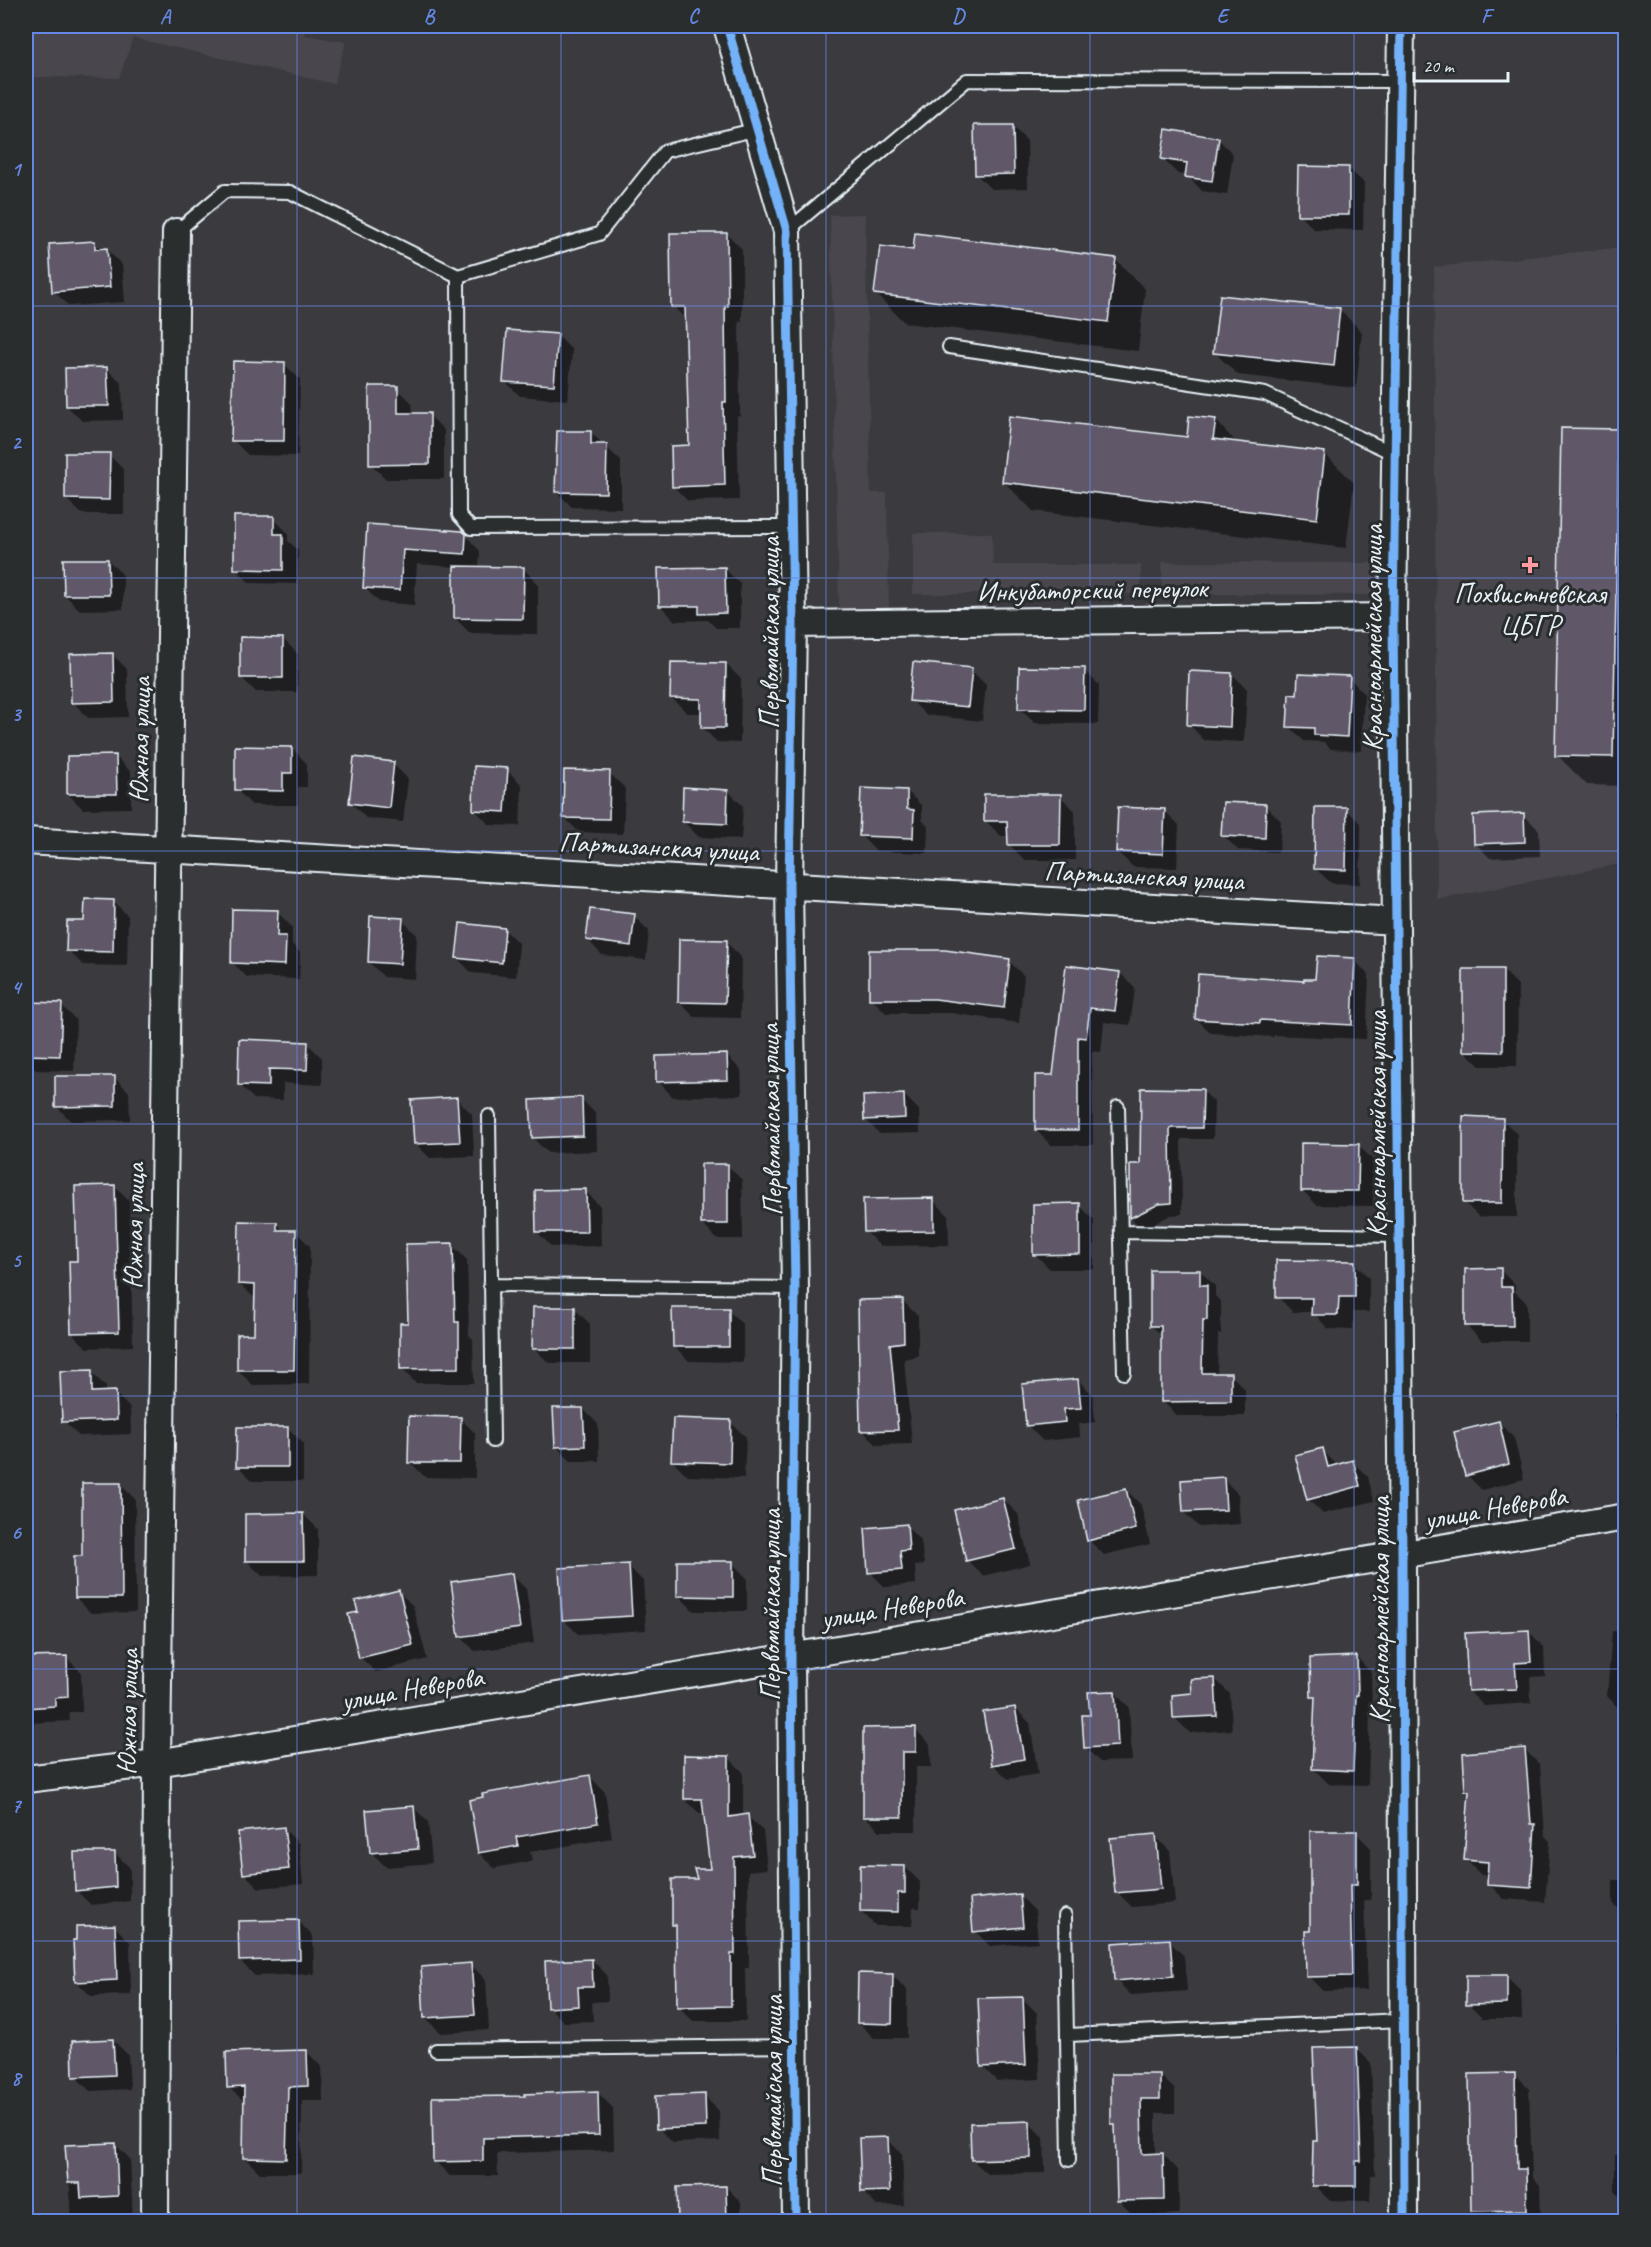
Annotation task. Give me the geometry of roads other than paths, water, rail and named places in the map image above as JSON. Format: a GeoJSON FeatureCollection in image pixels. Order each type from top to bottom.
{"type":"FeatureCollection","features":[{"type":"Feature","properties":{"kind":"street","name":"Первомайская улица"},"geometry":{"type":"LineString","coordinates":[[728,26],[787,231],[793,624],[789,885],[795,1288],[791,1656],[796,2222]]}},
{"type":"Feature","properties":{"kind":"street","name":"Красноармейская улица"},"geometry":{"type":"LineString","coordinates":[[1401,26],[1392,616],[1402,1555],[1404,2222]]}},
{"type":"Feature","properties":{"kind":"street","name":"Южная улица"},"geometry":{"type":"LineString","coordinates":[[155,2222],[157,1763],[176,232]]}},
{"type":"Feature","properties":{"kind":"street","name":"Инкубаторский переулок"},"geometry":{"type":"LineString","coordinates":[[793,624],[1392,616]]}},
{"type":"Feature","properties":{"kind":"street","name":"Партизанская улица"},"geometry":{"type":"LineString","coordinates":[[26,841],[1396,921]]}},
{"type":"Feature","properties":{"kind":"street","name":"улица Неверова"},"geometry":{"type":"LineString","coordinates":[[26,1779],[157,1763],[1626,1518]]}},
{"type":"Feature","properties":{"kind":"lane"},"geometry":{"type":"LineString","coordinates":[[787,231],[967,80],[1401,81]]}},
{"type":"Feature","properties":{"kind":"lane"},"geometry":{"type":"LineString","coordinates":[[176,232],[225,191],[290,192],[458,276],[599,234],[665,152],[758,129]]}},
{"type":"Feature","properties":{"kind":"lane"},"geometry":{"type":"LineString","coordinates":[[458,276],[459,515],[471,528],[791,527]]}},
{"type":"Feature","properties":{"kind":"lane"},"geometry":{"type":"LineString","coordinates":[[949,347],[1266,394],[1395,454]]}},
{"type":"Feature","properties":{"kind":"lane"},"geometry":{"type":"LineString","coordinates":[[1118,1107],[1124,1374]]}},
{"type":"Feature","properties":{"kind":"lane"},"geometry":{"type":"LineString","coordinates":[[489,1116],[493,1441]]}},
{"type":"Feature","properties":{"kind":"lane"},"geometry":{"type":"LineString","coordinates":[[1121,1232],[1399,1236]]}},
{"type":"Feature","properties":{"kind":"lane"},"geometry":{"type":"LineString","coordinates":[[490,1285],[795,1288]]}},
{"type":"Feature","properties":{"kind":"lane"},"geometry":{"type":"LineString","coordinates":[[1065,1916],[1069,2160]]}},
{"type":"Feature","properties":{"kind":"lane"},"geometry":{"type":"LineString","coordinates":[[1068,2035],[1403,2020]]}},
{"type":"Feature","properties":{"kind":"lane"},"geometry":{"type":"LineString","coordinates":[[436,2050],[794,2046]]}},
{"type":"Feature","properties":{"kind":"place","name":"Похвистневская ЦБГР"},"geometry":{"type":"Point","coordinates":[1530,565]}}]}
